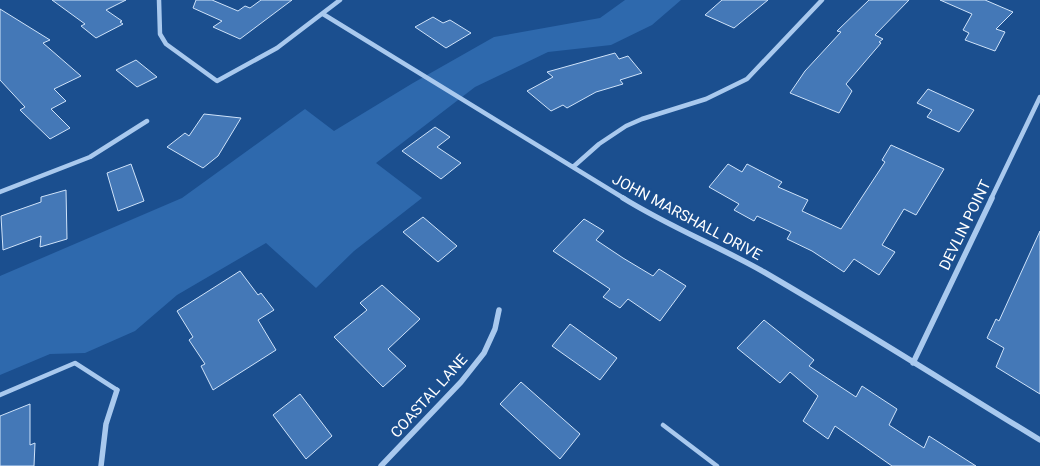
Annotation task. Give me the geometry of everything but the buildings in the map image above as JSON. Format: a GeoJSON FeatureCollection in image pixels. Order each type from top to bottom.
{"type":"FeatureCollection","features":[{"type":"Feature","properties":{"kind":"street"},"geometry":{"type":"LineString","coordinates":[[159,0],[160,34],[166,44],[217,81],[277,48],[340,0]]}},
{"type":"Feature","properties":{"kind":"street"},"geometry":{"type":"LineString","coordinates":[[573,167],[599,144],[626,126],[642,119],[706,100],[747,79],[822,0]]}},
{"type":"Feature","properties":{"kind":"street","name":"JOHN MARSHALL DRIVE"},"geometry":{"type":"LineString","coordinates":[[323,14],[642,210],[716,246],[765,273],[1040,440]]}},
{"type":"Feature","properties":{"kind":"street","name":"DEVLIN POINT"},"geometry":{"type":"LineString","coordinates":[[913,363],[1040,97]]}},
{"type":"Feature","properties":{"kind":"street"},"geometry":{"type":"LineString","coordinates":[[0,192],[90,157],[147,121]]}},
{"type":"Feature","properties":{"kind":"street","name":"COASTAL LANE"},"geometry":{"type":"LineString","coordinates":[[381,466],[461,382],[484,353],[495,329],[499,310]]}},
{"type":"Feature","properties":{"kind":"street"},"geometry":{"type":"LineString","coordinates":[[101,466],[106,424],[117,390]]}},
{"type":"Feature","properties":{"kind":"lane"},"geometry":{"type":"LineString","coordinates":[[0,395],[76,363],[117,390]]}},
{"type":"Feature","properties":{"kind":"lane"},"geometry":{"type":"LineString","coordinates":[[663,425],[716,466]]}},
{"type":"Feature","properties":{"kind":"shaded area"},"geometry":{"type":"Polygon","coordinates":[[[625,0],[681,0],[652,25],[611,45],[548,52],[475,87],[376,163],[422,198],[354,251],[316,288],[266,243],[177,295],[135,331],[85,353],[50,354],[0,375],[0,276],[182,198],[305,109],[334,131],[494,37],[600,18],[625,0]]]}}]}
